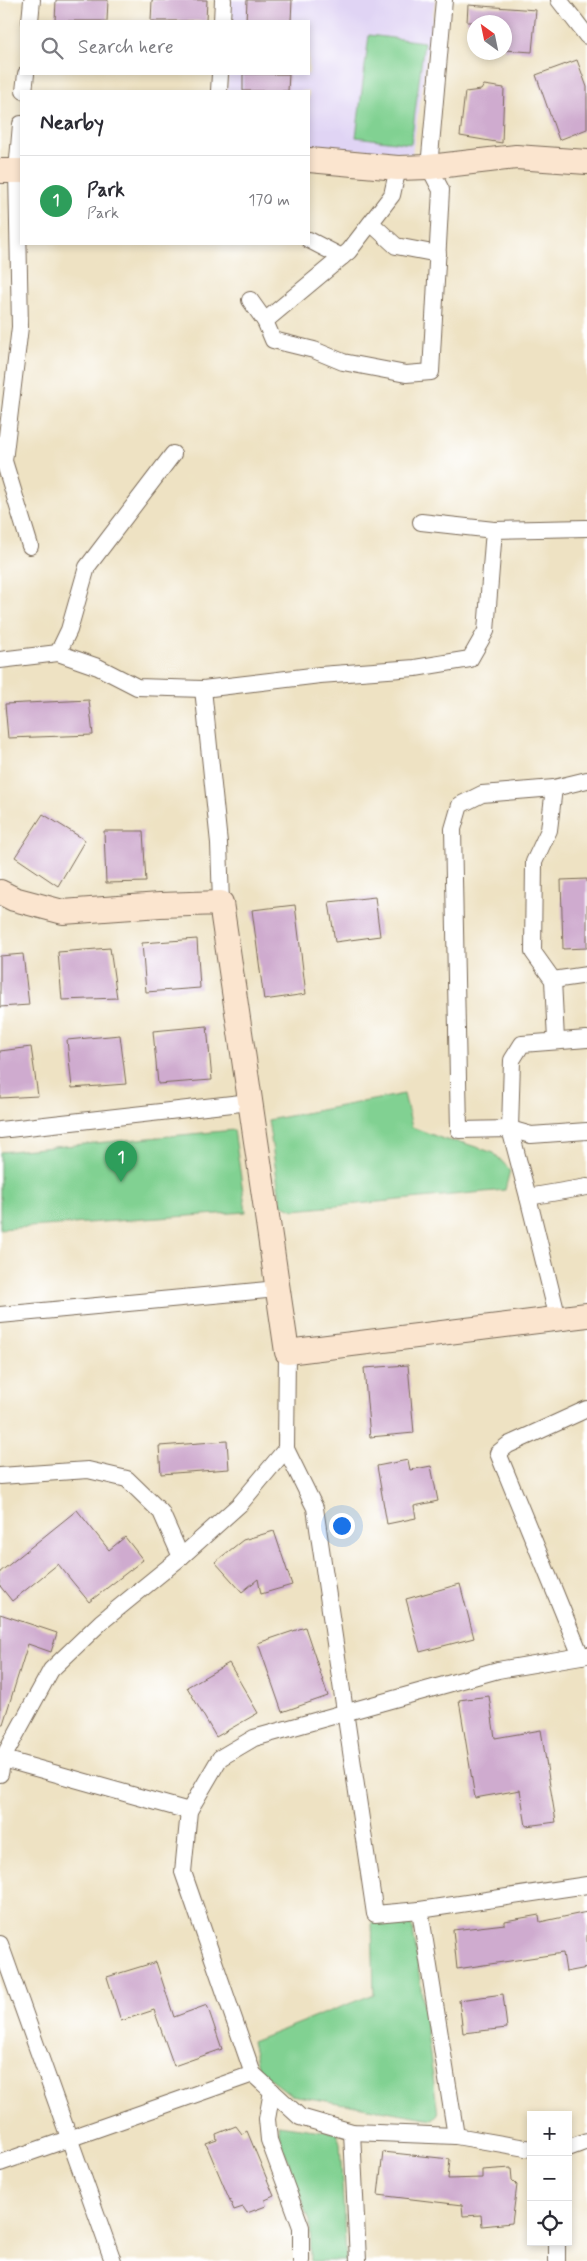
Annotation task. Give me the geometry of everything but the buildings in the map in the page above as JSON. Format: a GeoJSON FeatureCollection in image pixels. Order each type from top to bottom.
{"type":"FeatureCollection","features":[{"type":"Feature","properties":{"kind":"street"},"geometry":{"type":"LineString","coordinates":[[30,20],[32,0]]}},
{"type":"Feature","properties":{"kind":"street"},"geometry":{"type":"LineString","coordinates":[[222,20],[223,0]]}},
{"type":"Feature","properties":{"kind":"street"},"geometry":{"type":"LineString","coordinates":[[250,300],[266,321],[273,340],[314,350],[343,362],[406,374],[431,372],[441,190],[429,167],[444,0]]}},
{"type":"Feature","properties":{"kind":"street"},"geometry":{"type":"LineString","coordinates":[[559,0],[587,36]]}},
{"type":"Feature","properties":{"kind":"street"},"geometry":{"type":"LineString","coordinates":[[24,90],[26,75]]}},
{"type":"Feature","properties":{"kind":"street"},"geometry":{"type":"LineString","coordinates":[[219,90],[220,75]]}},
{"type":"Feature","properties":{"kind":"street"},"geometry":{"type":"LineString","coordinates":[[20,130],[13,171],[20,326],[2,462],[30,546]]}},
{"type":"Feature","properties":{"kind":"street"},"geometry":{"type":"LineString","coordinates":[[310,160],[398,168],[429,167],[516,157],[587,162]]}},
{"type":"Feature","properties":{"kind":"street"},"geometry":{"type":"LineString","coordinates":[[266,321],[342,257],[392,195],[398,168]]}},
{"type":"Feature","properties":{"kind":"street"},"geometry":{"type":"LineString","coordinates":[[371,223],[396,246],[438,254]]}},
{"type":"Feature","properties":{"kind":"street"},"geometry":{"type":"LineString","coordinates":[[310,241],[342,257]]}},
{"type":"Feature","properties":{"kind":"street"},"geometry":{"type":"LineString","coordinates":[[58,653],[69,630],[87,567],[173,454]]}},
{"type":"Feature","properties":{"kind":"street"},"geometry":{"type":"LineString","coordinates":[[421,522],[494,530],[587,528]]}},
{"type":"Feature","properties":{"kind":"street"},"geometry":{"type":"LineString","coordinates":[[0,660],[58,653],[98,667],[137,687],[203,689],[320,675],[450,664],[470,658],[486,631],[494,530]]}},
{"type":"Feature","properties":{"kind":"street"},"geometry":{"type":"LineString","coordinates":[[203,689],[219,842],[221,903],[287,1352],[286,1450],[316,1508],[375,1914],[420,1910],[587,1885]]}},
{"type":"Feature","properties":{"kind":"street"},"geometry":{"type":"LineString","coordinates":[[587,780],[554,788],[482,794],[460,805],[453,829],[459,1130],[510,1129],[531,1134],[587,1131]]}},
{"type":"Feature","properties":{"kind":"street"},"geometry":{"type":"LineString","coordinates":[[554,788],[549,830],[534,862],[533,952],[553,980],[556,1040]]}},
{"type":"Feature","properties":{"kind":"street"},"geometry":{"type":"LineString","coordinates":[[0,892],[14,899],[64,912],[160,904],[221,903]]}},
{"type":"Feature","properties":{"kind":"street"},"geometry":{"type":"LineString","coordinates":[[553,980],[587,975]]}},
{"type":"Feature","properties":{"kind":"street"},"geometry":{"type":"LineString","coordinates":[[558,1319],[510,1129],[512,1060],[522,1044],[587,1039]]}},
{"type":"Feature","properties":{"kind":"street"},"geometry":{"type":"LineString","coordinates":[[0,1130],[250,1102]]}},
{"type":"Feature","properties":{"kind":"street"},"geometry":{"type":"LineString","coordinates":[[528,1197],[587,1188]]}},
{"type":"Feature","properties":{"kind":"street"},"geometry":{"type":"LineString","coordinates":[[0,1316],[278,1289]]}},
{"type":"Feature","properties":{"kind":"street"},"geometry":{"type":"LineString","coordinates":[[287,1352],[587,1315]]}},
{"type":"Feature","properties":{"kind":"street"},"geometry":{"type":"LineString","coordinates":[[527,2147],[456,2136],[352,2132],[300,2117],[253,2074],[183,1872],[189,1811],[220,1758],[254,1738],[498,1670],[584,1656],[498,1453],[508,1445],[587,1409]]}},
{"type":"Feature","properties":{"kind":"street"},"geometry":{"type":"LineString","coordinates":[[189,1811],[1,1763],[51,1670],[101,1622],[180,1557],[240,1504],[286,1450]]}},
{"type":"Feature","properties":{"kind":"street"},"geometry":{"type":"LineString","coordinates":[[0,1476],[88,1470],[127,1479],[161,1512],[180,1557]]}},
{"type":"Feature","properties":{"kind":"street"},"geometry":{"type":"LineString","coordinates":[[420,1910],[456,2136]]}},
{"type":"Feature","properties":{"kind":"street"},"geometry":{"type":"LineString","coordinates":[[0,1944],[113,2261]]}},
{"type":"Feature","properties":{"kind":"street"},"geometry":{"type":"LineString","coordinates":[[0,2163],[253,2074]]}},
{"type":"Feature","properties":{"kind":"street"},"geometry":{"type":"LineString","coordinates":[[272,2091],[267,2119],[269,2140],[301,2227],[301,2261]]}},
{"type":"Feature","properties":{"kind":"street"},"geometry":{"type":"LineString","coordinates":[[352,2132],[358,2261]]}},
{"type":"Feature","properties":{"kind":"street"},"geometry":{"type":"LineString","coordinates":[[572,2146],[587,2140]]}},
{"type":"Feature","properties":{"kind":"street"},"geometry":{"type":"LineString","coordinates":[[557,2246],[557,2261]]}},
{"type":"Feature","properties":{"kind":"shaded area"},"geometry":{"type":"Polygon","coordinates":[[[231,0],[435,0],[412,154],[310,145],[310,90],[227,90],[228,75],[310,75],[310,20],[230,20],[231,0]]]}},
{"type":"Feature","properties":{"kind":"green space"},"geometry":{"type":"Polygon","coordinates":[[[369,35],[424,42],[411,144],[356,137],[369,35]]]}},
{"type":"Feature","properties":{"kind":"green space"},"geometry":{"type":"Polygon","coordinates":[[[404,1094],[412,1127],[446,1140],[464,1143],[494,1153],[510,1170],[505,1190],[294,1210],[281,1204],[268,1120],[404,1094]]]}},
{"type":"Feature","properties":{"kind":"green space"},"geometry":{"type":"Polygon","coordinates":[[[234,1130],[246,1212],[0,1229],[0,1152],[234,1130]]]}},
{"type":"Feature","properties":{"kind":"green space"},"geometry":{"type":"Polygon","coordinates":[[[372,1922],[409,1922],[413,1929],[438,2114],[433,2119],[291,2095],[259,2070],[252,2042],[374,1994],[372,1922]]]}},
{"type":"Feature","properties":{"kind":"green space"},"geometry":{"type":"Polygon","coordinates":[[[278,2125],[337,2133],[340,2143],[346,2261],[311,2261],[310,2221],[280,2139],[278,2125]]]}},
{"type":"Feature","properties":{"kind":"place","name":"Park"},"geometry":{"type":"Point","coordinates":[121,1182]}}]}
